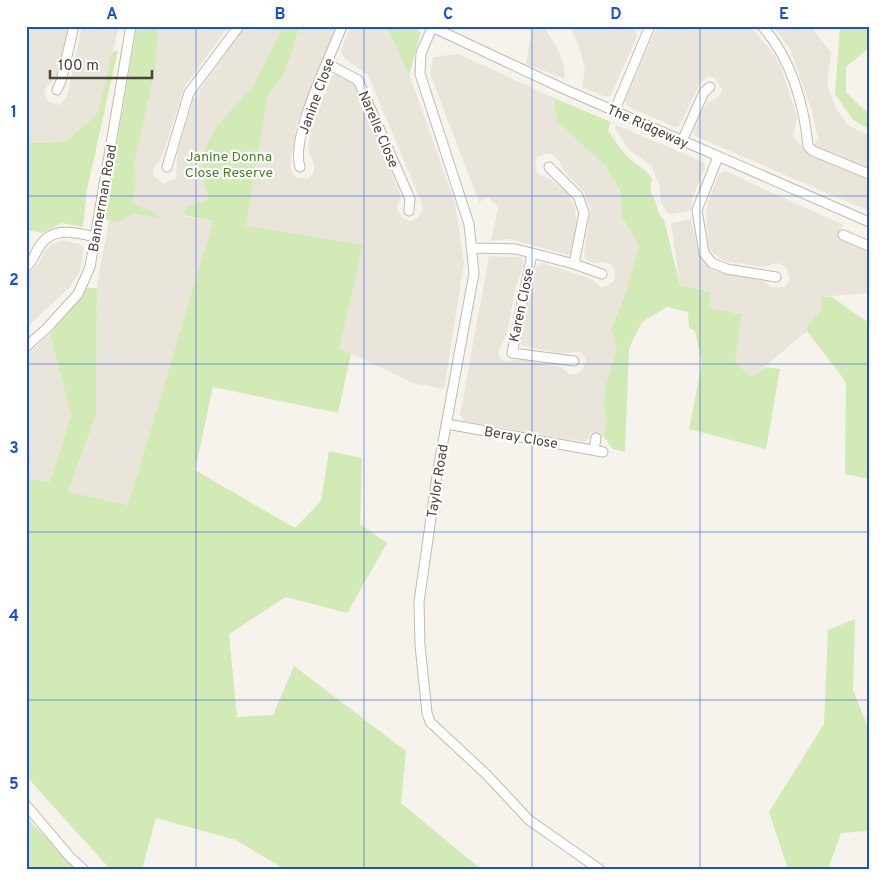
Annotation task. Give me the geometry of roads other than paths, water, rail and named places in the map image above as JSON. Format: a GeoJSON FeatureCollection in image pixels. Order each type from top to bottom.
{"type":"FeatureCollection","features":[{"type":"Feature","properties":{"kind":"street"},"geometry":{"type":"LineString","coordinates":[[57,90],[61,81],[74,26]]}},
{"type":"Feature","properties":{"kind":"street","name":"Bannerman Road"},"geometry":{"type":"LineString","coordinates":[[26,347],[48,328],[78,294],[90,267],[131,26]]}},
{"type":"Feature","properties":{"kind":"street"},"geometry":{"type":"LineString","coordinates":[[167,167],[189,93],[239,26]]}},
{"type":"Feature","properties":{"kind":"street","name":"Janine Close"},"geometry":{"type":"LineString","coordinates":[[300,167],[298,161],[302,128],[342,26]]}},
{"type":"Feature","properties":{"kind":"street"},"geometry":{"type":"LineString","coordinates":[[762,26],[783,54],[798,95],[808,146],[813,151],[869,174]]}},
{"type":"Feature","properties":{"kind":"street","name":"The Ridgeway"},"geometry":{"type":"LineString","coordinates":[[431,27],[614,112],[869,222]]}},
{"type":"Feature","properties":{"kind":"street","name":"Taylor Road"},"geometry":{"type":"LineString","coordinates":[[431,27],[421,53],[420,74],[469,224],[474,272],[438,469],[420,602],[420,645],[427,713],[430,722],[486,774],[529,820],[598,869]]}},
{"type":"Feature","properties":{"kind":"street"},"geometry":{"type":"LineString","coordinates":[[614,112],[646,27]]}},
{"type":"Feature","properties":{"kind":"street","name":"Narelle Close"},"geometry":{"type":"LineString","coordinates":[[328,64],[358,80],[410,199],[409,211]]}},
{"type":"Feature","properties":{"kind":"street"},"geometry":{"type":"LineString","coordinates":[[682,141],[704,92],[710,87]]}},
{"type":"Feature","properties":{"kind":"street"},"geometry":{"type":"LineString","coordinates":[[718,157],[697,210],[704,253],[712,264],[727,269],[776,277]]}},
{"type":"Feature","properties":{"kind":"street"},"geometry":{"type":"LineString","coordinates":[[549,167],[578,196],[584,213],[574,264]]}},
{"type":"Feature","properties":{"kind":"street"},"geometry":{"type":"LineString","coordinates":[[26,267],[32,262],[39,247],[51,234],[70,232],[95,237]]}},
{"type":"Feature","properties":{"kind":"street"},"geometry":{"type":"LineString","coordinates":[[844,235],[869,246]]}},
{"type":"Feature","properties":{"kind":"street"},"geometry":{"type":"LineString","coordinates":[[473,248],[516,249],[574,264],[602,274]]}},
{"type":"Feature","properties":{"kind":"street","name":"Karen Close"},"geometry":{"type":"LineString","coordinates":[[532,254],[512,353],[574,362]]}},
{"type":"Feature","properties":{"kind":"street","name":"Beray Close"},"geometry":{"type":"LineString","coordinates":[[447,424],[598,451],[596,438]]}},
{"type":"Feature","properties":{"kind":"street"},"geometry":{"type":"LineString","coordinates":[[26,805],[70,857],[83,869]]}},
{"type":"Feature","properties":{"kind":"park label","name":"Janine Donna Close Reserve"},"geometry":{"type":"Point","coordinates":[229,164]}}]}
